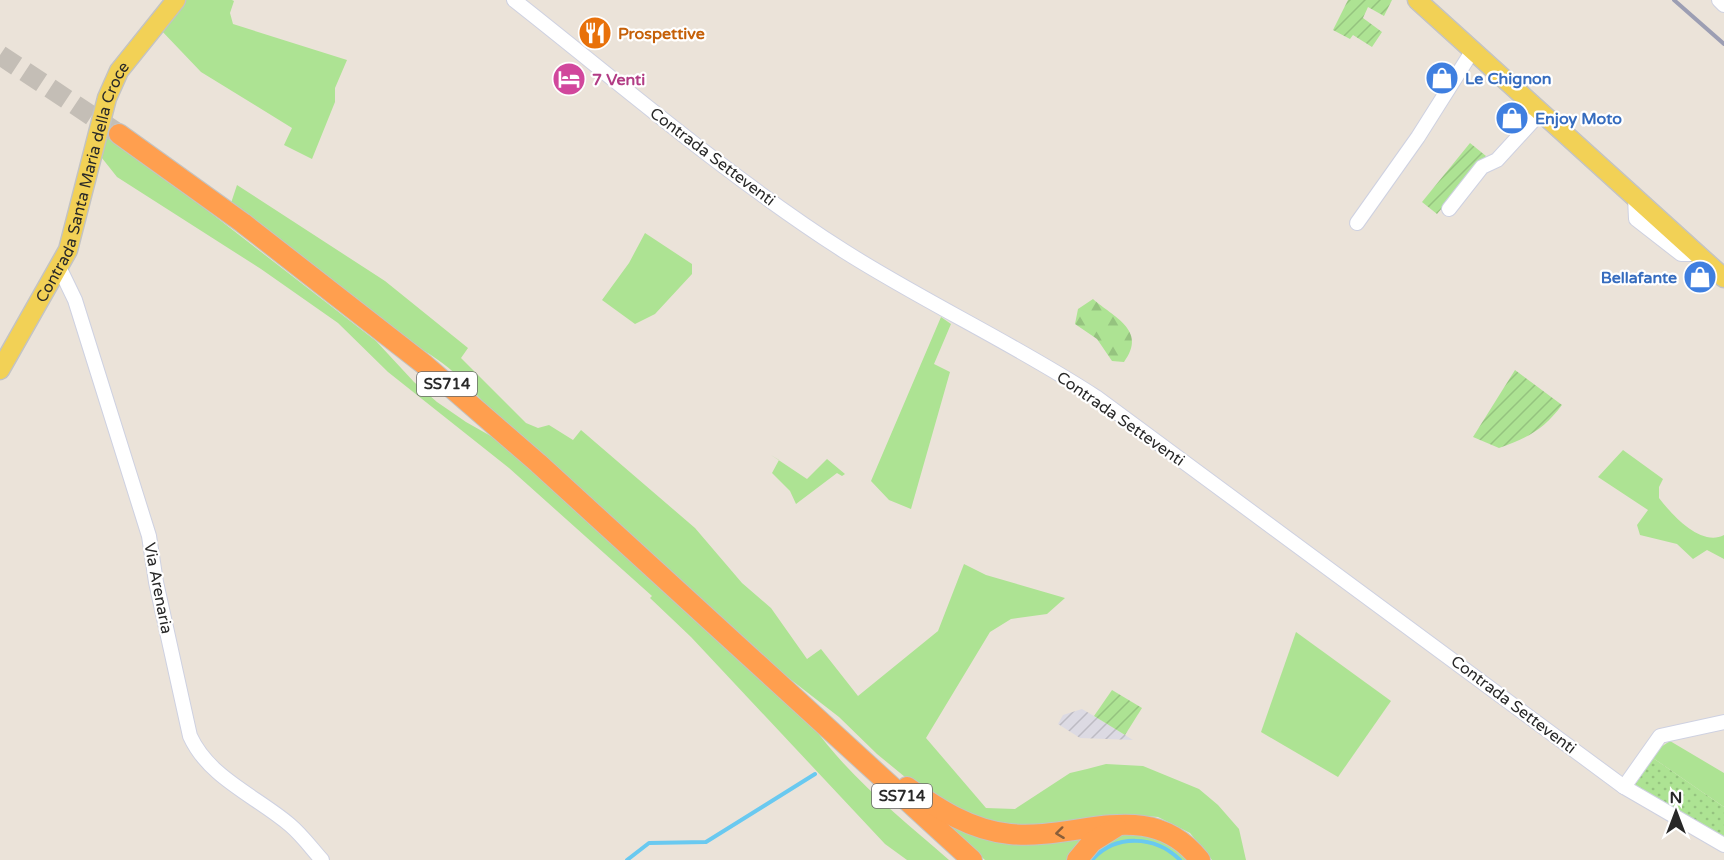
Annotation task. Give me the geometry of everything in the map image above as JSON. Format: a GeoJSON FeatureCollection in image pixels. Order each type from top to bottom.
{"type":"FeatureCollection","features":[{"type":"Feature","properties":{"kind":"highway","name":"SS714"},"geometry":{"type":"LineString","coordinates":[[119,134],[236,218],[425,365],[538,463],[965,855]]}},
{"type":"Feature","properties":{"kind":"highway"},"geometry":{"type":"LineString","coordinates":[[849,747],[946,813],[976,827],[1026,836],[1138,824],[1160,829],[1182,840],[1200,860]]}},
{"type":"Feature","properties":{"kind":"highway"},"geometry":{"type":"LineString","coordinates":[[1077,860],[1092,842],[1118,826]]}},
{"type":"Feature","properties":{"kind":"main road","name":"Contrada Santa Maria della Croce"},"geometry":{"type":"LineString","coordinates":[[0,370],[60,269],[68,250],[107,98],[119,71],[176,0]]}},
{"type":"Feature","properties":{"kind":"main road"},"geometry":{"type":"LineString","coordinates":[[1417,0],[1724,278]]}},
{"type":"Feature","properties":{"kind":"street","name":"Contrada Setteventi"},"geometry":{"type":"LineString","coordinates":[[514,0],[738,177],[843,250],[1096,397],[1624,787],[1724,845]]}},
{"type":"Feature","properties":{"kind":"street"},"geometry":{"type":"LineString","coordinates":[[1719,0],[1724,5]]}},
{"type":"Feature","properties":{"kind":"street"},"geometry":{"type":"LineString","coordinates":[[1357,223],[1418,137],[1473,50]]}},
{"type":"Feature","properties":{"kind":"street"},"geometry":{"type":"LineString","coordinates":[[1449,209],[1482,167],[1497,160],[1541,112]]}},
{"type":"Feature","properties":{"kind":"street","name":"Via Arenaria"},"geometry":{"type":"LineString","coordinates":[[60,269],[75,300],[149,536],[156,582],[190,736],[198,754],[212,768],[292,826],[322,860]]}},
{"type":"Feature","properties":{"kind":"street"},"geometry":{"type":"LineString","coordinates":[[1624,787],[1660,736],[1719,723],[1724,710]]}},
{"type":"Feature","properties":{"kind":"shaded area"},"geometry":{"type":"Polygon","coordinates":[[[1082,709],[1133,740],[1080,738],[1058,724],[1063,715],[1082,709]]]}},
{"type":"Feature","properties":{"kind":"green space"},"geometry":{"type":"Polygon","coordinates":[[[182,0],[232,0],[234,1],[230,13],[233,24],[347,60],[335,88],[335,102],[312,159],[284,145],[292,128],[201,72],[159,28],[182,0]]]}},
{"type":"Feature","properties":{"kind":"green space"},"geometry":{"type":"Polygon","coordinates":[[[1348,0],[1392,0],[1384,16],[1368,7],[1363,18],[1382,32],[1372,47],[1353,35],[1350,39],[1333,30],[1348,0]]]}},
{"type":"Feature","properties":{"kind":"green space"},"geometry":{"type":"Polygon","coordinates":[[[103,135],[185,193],[376,341],[414,382],[437,402],[496,439],[516,456],[813,726],[827,745],[860,780],[949,860],[907,860],[885,844],[691,637],[650,598],[652,596],[509,468],[388,372],[338,323],[261,269],[117,177],[98,153],[103,135]]]}},
{"type":"Feature","properties":{"kind":"green space"},"geometry":{"type":"Polygon","coordinates":[[[1470,143],[1486,156],[1437,214],[1422,202],[1470,143]]]}},
{"type":"Feature","properties":{"kind":"green space"},"geometry":{"type":"Polygon","coordinates":[[[237,185],[385,281],[468,348],[461,358],[526,423],[538,428],[549,425],[573,440],[581,430],[695,528],[742,583],[771,608],[807,659],[821,649],[858,696],[938,631],[964,564],[986,575],[1065,598],[1047,614],[1011,619],[990,632],[926,738],[986,808],[1015,809],[1070,773],[1106,764],[1143,766],[1199,789],[1218,805],[1239,829],[1246,860],[1212,860],[1190,833],[1158,817],[1121,814],[1077,824],[1004,828],[933,800],[877,754],[839,717],[736,637],[497,420],[455,373],[430,354],[402,339],[231,203],[237,185]]]}},
{"type":"Feature","properties":{"kind":"green space"},"geometry":{"type":"Polygon","coordinates":[[[645,233],[692,264],[692,274],[655,314],[635,324],[602,300],[629,263],[645,233]]]}},
{"type":"Feature","properties":{"kind":"green space"},"geometry":{"type":"Polygon","coordinates":[[[1093,299],[1118,318],[1130,333],[1132,341],[1130,351],[1124,362],[1112,361],[1097,339],[1075,324],[1078,309],[1093,299]]]}},
{"type":"Feature","properties":{"kind":"green space"},"geometry":{"type":"Polygon","coordinates":[[[941,317],[951,324],[934,364],[950,372],[911,509],[889,500],[871,481],[941,317]]]}},
{"type":"Feature","properties":{"kind":"green space"},"geometry":{"type":"Polygon","coordinates":[[[1515,370],[1562,405],[1535,432],[1499,448],[1473,437],[1515,370]]]}},
{"type":"Feature","properties":{"kind":"green space"},"geometry":{"type":"Polygon","coordinates":[[[1623,450],[1663,479],[1659,487],[1659,498],[1679,520],[1706,537],[1715,538],[1724,535],[1724,559],[1707,550],[1693,559],[1677,544],[1640,535],[1637,525],[1648,510],[1598,477],[1623,450]]]}},
{"type":"Feature","properties":{"kind":"green space"},"geometry":{"type":"Polygon","coordinates":[[[827,459],[845,474],[842,476],[837,473],[796,504],[790,491],[772,473],[779,460],[807,479],[827,459]]]}},
{"type":"Feature","properties":{"kind":"green space"},"geometry":{"type":"Polygon","coordinates":[[[1296,632],[1391,701],[1338,777],[1261,732],[1296,632]]]}},
{"type":"Feature","properties":{"kind":"green space"},"geometry":{"type":"Polygon","coordinates":[[[1112,690],[1142,708],[1125,735],[1094,716],[1112,690]]]}},
{"type":"Feature","properties":{"kind":"green space"},"geometry":{"type":"Polygon","coordinates":[[[1670,741],[1724,773],[1724,807],[1653,758],[1661,747],[1670,741]]]}},
{"type":"Feature","properties":{"kind":"green space"},"geometry":{"type":"Polygon","coordinates":[[[1653,758],[1724,807],[1724,839],[1634,786],[1653,758]]]}},
{"type":"Feature","properties":{"kind":"green space"},"geometry":{"type":"Polygon","coordinates":[[[946,821],[1090,837],[1071,860],[985,860],[946,825],[946,821]]]}},
{"type":"Feature","properties":{"kind":"green space"},"geometry":{"type":"Polygon","coordinates":[[[1126,834],[1160,841],[1174,848],[1188,860],[1085,860],[1103,844],[1126,834]]]}},
{"type":"Feature","properties":{"kind":"waterway"},"geometry":{"type":"LineString","coordinates":[[627,860],[649,843],[706,842],[815,774]]}},
{"type":"Feature","properties":{"kind":"waterway"},"geometry":{"type":"LineString","coordinates":[[1092,860],[1112,846],[1135,841],[1159,846],[1180,860]]}},
{"type":"Feature","properties":{"kind":"tunnel"},"geometry":{"type":"LineString","coordinates":[[0,55],[119,134]]}},
{"type":"Feature","properties":{"kind":"railway"},"geometry":{"type":"LineString","coordinates":[[1674,0],[1724,44]]}},
{"type":"Feature","properties":{"kind":"place","name":"Prospettive"},"geometry":{"type":"Point","coordinates":[595,33]}},
{"type":"Feature","properties":{"kind":"place","name":"Le Chignon"},"geometry":{"type":"Point","coordinates":[1442,78]}},
{"type":"Feature","properties":{"kind":"place","name":"7 Venti"},"geometry":{"type":"Point","coordinates":[569,79]}},
{"type":"Feature","properties":{"kind":"place","name":"Enjoy Moto"},"geometry":{"type":"Point","coordinates":[1512,118]}},
{"type":"Feature","properties":{"kind":"place","name":"Bellafante"},"geometry":{"type":"Point","coordinates":[1700,277]}}]}
